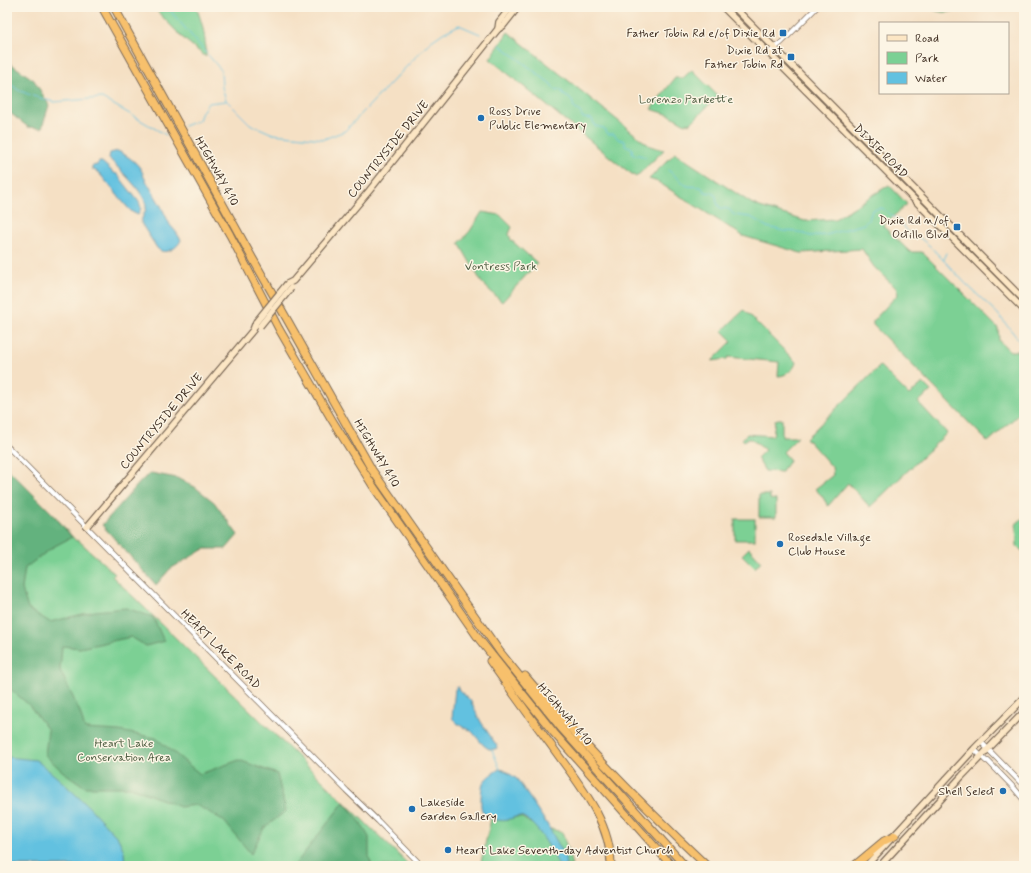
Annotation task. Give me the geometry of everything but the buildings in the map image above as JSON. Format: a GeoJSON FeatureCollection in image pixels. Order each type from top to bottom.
{"type":"FeatureCollection","features":[{"type":"Feature","properties":{"kind":"highway","name":"HIGHWAY 410"},"geometry":{"type":"LineString","coordinates":[[102,7],[226,228],[279,329],[332,420],[373,486],[479,640],[554,733],[672,866]]}},
{"type":"Feature","properties":{"kind":"highway","name":"HIGHWAY 410"},"geometry":{"type":"LineString","coordinates":[[115,7],[249,252],[372,470],[500,652],[562,729],[685,866]]}},
{"type":"Feature","properties":{"kind":"highway"},"geometry":{"type":"LineString","coordinates":[[479,640],[484,652],[593,805],[606,836],[611,866]]}},
{"type":"Feature","properties":{"kind":"highway"},"geometry":{"type":"LineString","coordinates":[[500,652],[510,658],[557,714],[592,751],[674,835],[707,866]]}},
{"type":"Feature","properties":{"kind":"highway"},"geometry":{"type":"LineString","coordinates":[[854,866],[884,841],[895,836]]}},
{"type":"Feature","properties":{"kind":"main road","name":"COUNTRYSIDE DRIVE"},"geometry":{"type":"LineString","coordinates":[[498,29],[499,22],[511,7]]}},
{"type":"Feature","properties":{"kind":"main road","name":"COUNTRYSIDE DRIVE"},"geometry":{"type":"LineString","coordinates":[[87,527],[374,185],[498,29],[504,26],[518,7]]}},
{"type":"Feature","properties":{"kind":"main road","name":"DIXIE ROAD"},"geometry":{"type":"LineString","coordinates":[[723,7],[1024,310]]}},
{"type":"Feature","properties":{"kind":"main road","name":"DIXIE ROAD"},"geometry":{"type":"LineString","coordinates":[[734,7],[1024,300]]}},
{"type":"Feature","properties":{"kind":"main road"},"geometry":{"type":"LineString","coordinates":[[866,866],[974,749],[1024,698]]}},
{"type":"Feature","properties":{"kind":"main road"},"geometry":{"type":"LineString","coordinates":[[880,866],[981,756],[1024,712]]}},
{"type":"Feature","properties":{"kind":"street"},"geometry":{"type":"LineString","coordinates":[[769,53],[817,7]]}},
{"type":"Feature","properties":{"kind":"street","name":"HEART LAKE ROAD"},"geometry":{"type":"LineString","coordinates":[[7,446],[422,866]]}},
{"type":"Feature","properties":{"kind":"street"},"geometry":{"type":"LineString","coordinates":[[981,742],[1024,786]]}},
{"type":"Feature","properties":{"kind":"street"},"geometry":{"type":"LineString","coordinates":[[974,749],[986,761],[988,761],[1024,800]]}},
{"type":"Feature","properties":{"kind":"green space"},"geometry":{"type":"Polygon","coordinates":[[[153,7],[196,7],[204,31],[206,57],[184,39],[153,7]]]}},
{"type":"Feature","properties":{"kind":"green space"},"geometry":{"type":"Polygon","coordinates":[[[929,7],[961,7],[950,12],[941,12],[929,7]]]}},
{"type":"Feature","properties":{"kind":"green space"},"geometry":{"type":"Polygon","coordinates":[[[508,32],[642,140],[650,146],[664,150],[636,177],[621,166],[490,59],[508,32]]]}},
{"type":"Feature","properties":{"kind":"green space"},"geometry":{"type":"Polygon","coordinates":[[[7,61],[34,80],[49,105],[42,128],[28,127],[7,109],[7,61]]]}},
{"type":"Feature","properties":{"kind":"green space","name":"Lorenzo Parkette"},"geometry":{"type":"Polygon","coordinates":[[[692,70],[718,96],[690,124],[685,124],[670,115],[651,109],[675,78],[683,78],[692,70]]]}},
{"type":"Feature","properties":{"kind":"green space"},"geometry":{"type":"Polygon","coordinates":[[[675,153],[751,203],[805,221],[835,219],[889,185],[907,204],[883,226],[910,252],[922,252],[998,328],[999,341],[1010,351],[1021,351],[1024,354],[1024,419],[1019,414],[988,442],[873,325],[873,321],[898,294],[896,288],[874,267],[862,249],[801,253],[743,236],[658,182],[649,179],[675,153]]]}},
{"type":"Feature","properties":{"kind":"green space","name":"Vontress Park"},"geometry":{"type":"Polygon","coordinates":[[[482,212],[500,215],[512,227],[509,234],[511,240],[537,263],[502,302],[482,283],[459,243],[470,231],[482,212]]]}},
{"type":"Feature","properties":{"kind":"green space"},"geometry":{"type":"Polygon","coordinates":[[[744,310],[796,362],[790,372],[778,376],[779,362],[728,357],[727,359],[712,361],[732,341],[722,331],[744,310]]]}},
{"type":"Feature","properties":{"kind":"green space"},"geometry":{"type":"Polygon","coordinates":[[[880,366],[909,395],[923,383],[931,391],[918,402],[947,433],[870,507],[848,483],[828,506],[822,496],[815,489],[833,475],[832,467],[806,438],[880,366]]]}},
{"type":"Feature","properties":{"kind":"green space"},"geometry":{"type":"Polygon","coordinates":[[[782,419],[782,437],[798,437],[783,452],[790,460],[782,472],[765,471],[757,458],[765,450],[751,439],[744,441],[742,439],[747,434],[773,436],[775,420],[782,419]]]}},
{"type":"Feature","properties":{"kind":"green space","name":"Heart Lake Conservation Area"},"geometry":{"type":"Polygon","coordinates":[[[7,468],[53,514],[76,541],[78,540],[115,574],[112,576],[410,866],[7,866],[7,468]]]}},
{"type":"Feature","properties":{"kind":"green space"},"geometry":{"type":"Polygon","coordinates":[[[7,468],[53,514],[72,537],[53,547],[25,568],[22,589],[28,609],[50,622],[95,611],[126,608],[153,617],[164,641],[146,646],[131,637],[80,648],[62,646],[60,670],[80,712],[85,729],[119,731],[156,738],[200,774],[239,760],[277,774],[286,811],[264,828],[251,854],[223,820],[196,805],[180,807],[131,787],[85,787],[62,771],[45,755],[48,730],[29,705],[7,686],[7,468]]]}},
{"type":"Feature","properties":{"kind":"green space"},"geometry":{"type":"Polygon","coordinates":[[[151,473],[177,478],[195,487],[214,502],[238,535],[226,549],[204,549],[170,569],[156,585],[102,525],[142,480],[151,473]]]}},
{"type":"Feature","properties":{"kind":"green space"},"geometry":{"type":"Polygon","coordinates":[[[759,495],[770,495],[770,499],[776,500],[776,517],[759,517],[759,495]]]}},
{"type":"Feature","properties":{"kind":"green space"},"geometry":{"type":"Polygon","coordinates":[[[1024,517],[1024,553],[1017,546],[1016,524],[1024,517]]]}},
{"type":"Feature","properties":{"kind":"green space"},"geometry":{"type":"Polygon","coordinates":[[[735,519],[755,519],[755,540],[735,540],[735,519]]]}},
{"type":"Feature","properties":{"kind":"green space"},"geometry":{"type":"Polygon","coordinates":[[[749,548],[761,561],[755,568],[742,555],[749,548]]]}},
{"type":"Feature","properties":{"kind":"green space"},"geometry":{"type":"Polygon","coordinates":[[[344,802],[358,819],[369,837],[369,857],[372,866],[294,866],[344,802]]]}},
{"type":"Feature","properties":{"kind":"green space"},"geometry":{"type":"Polygon","coordinates":[[[521,817],[532,824],[562,832],[572,866],[480,866],[491,819],[507,820],[521,817]]]}},
{"type":"Feature","properties":{"kind":"water"},"geometry":{"type":"Polygon","coordinates":[[[118,151],[130,158],[140,168],[170,225],[181,240],[173,249],[163,251],[157,248],[141,223],[146,208],[145,202],[137,189],[109,158],[110,153],[118,151]]]}},
{"type":"Feature","properties":{"kind":"water"},"geometry":{"type":"Polygon","coordinates":[[[99,162],[102,162],[117,174],[139,202],[141,208],[138,215],[128,208],[99,173],[92,169],[92,166],[97,165],[99,162]]]}},
{"type":"Feature","properties":{"kind":"water"},"geometry":{"type":"Polygon","coordinates":[[[458,686],[460,691],[470,700],[497,748],[489,749],[485,747],[473,732],[461,726],[452,718],[455,689],[458,686]]]}},
{"type":"Feature","properties":{"kind":"water"},"geometry":{"type":"Polygon","coordinates":[[[7,757],[36,760],[59,779],[89,807],[118,838],[124,851],[125,866],[7,866],[7,757]]]}},
{"type":"Feature","properties":{"kind":"water"},"geometry":{"type":"Polygon","coordinates":[[[499,769],[504,770],[517,779],[547,824],[565,856],[566,866],[559,866],[539,832],[523,817],[521,816],[505,821],[491,818],[483,812],[481,809],[481,792],[483,783],[499,769]]]}},
{"type":"Feature","properties":{"kind":"waterway"},"geometry":{"type":"LineString","coordinates":[[167,7],[221,70],[222,87],[226,100],[250,124],[273,134],[324,139],[345,131],[430,42],[443,33],[459,25],[480,34]]}},
{"type":"Feature","properties":{"kind":"waterway"},"geometry":{"type":"LineString","coordinates":[[500,45],[551,84],[554,89],[561,90],[564,95],[572,100],[574,108],[580,112],[583,118],[592,119],[595,126],[604,128],[608,134],[614,134],[618,139],[625,141],[625,145],[632,148],[633,155],[646,157]]}},
{"type":"Feature","properties":{"kind":"waterway"},"geometry":{"type":"LineString","coordinates":[[7,81],[18,90],[54,102],[102,98],[166,135]]}},
{"type":"Feature","properties":{"kind":"waterway"},"geometry":{"type":"LineString","coordinates":[[184,126],[199,120],[208,103],[226,101]]}},
{"type":"Feature","properties":{"kind":"waterway"},"geometry":{"type":"LineString","coordinates":[[668,170],[687,186],[701,187],[705,192],[713,193],[716,196],[717,203],[720,208],[729,209],[734,215],[751,217],[767,227],[784,231],[799,232],[810,236],[826,235],[864,224],[869,219],[872,210],[882,208],[902,223],[909,234],[920,238],[930,246],[966,284],[997,313],[1018,339],[1024,343]]}},
{"type":"Feature","properties":{"kind":"waterway"},"geometry":{"type":"LineString","coordinates":[[944,260],[946,253]]}},
{"type":"Feature","properties":{"kind":"waterway"},"geometry":{"type":"LineString","coordinates":[[492,750],[500,769]]}},
{"type":"Feature","properties":{"kind":"place","name":"Father Tobin Rd e/of Dixie Rd"},"geometry":{"type":"Point","coordinates":[783,33]}},
{"type":"Feature","properties":{"kind":"place","name":"Dixie Rd at Father Tobin Rd"},"geometry":{"type":"Point","coordinates":[791,57]}},
{"type":"Feature","properties":{"kind":"place","name":"Ross Drive Public Elementary"},"geometry":{"type":"Point","coordinates":[481,118]}},
{"type":"Feature","properties":{"kind":"place","name":"Dixie Rd n/of Octillo Blvd"},"geometry":{"type":"Point","coordinates":[957,227]}},
{"type":"Feature","properties":{"kind":"place","name":"Rosedale Village Club House"},"geometry":{"type":"Point","coordinates":[780,544]}},
{"type":"Feature","properties":{"kind":"place","name":"Shell Select"},"geometry":{"type":"Point","coordinates":[1003,791]}},
{"type":"Feature","properties":{"kind":"place","name":"Lakeside Garden Gallery"},"geometry":{"type":"Point","coordinates":[412,809]}},
{"type":"Feature","properties":{"kind":"place","name":"Heart Lake Seventh-day Adventist Church"},"geometry":{"type":"Point","coordinates":[448,850]}}]}
